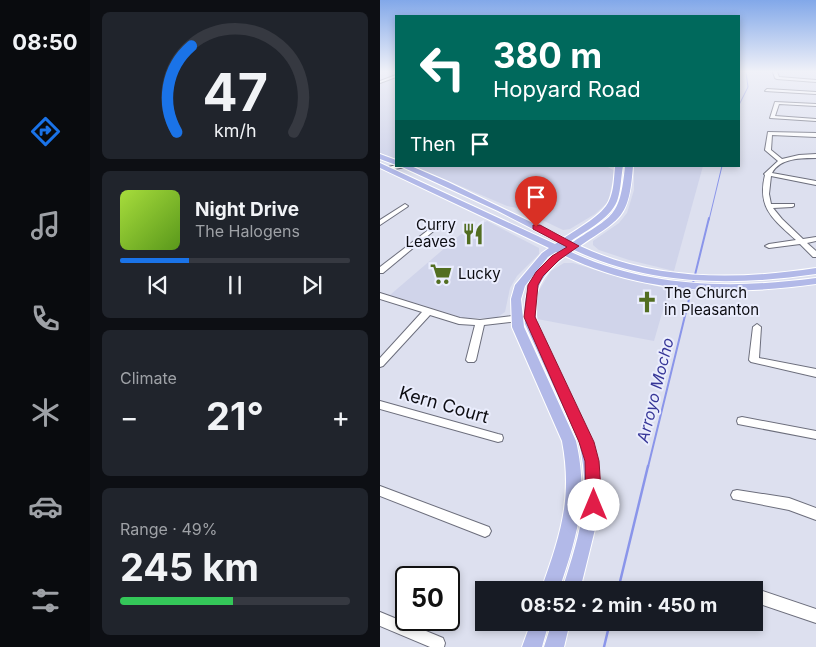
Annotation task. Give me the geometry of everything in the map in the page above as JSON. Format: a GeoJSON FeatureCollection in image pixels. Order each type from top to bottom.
{"type":"FeatureCollection","features":[{"type":"Feature","properties":{"kind":"main road"},"geometry":{"type":"LineString","coordinates":[[380,156],[388,166],[565,247],[675,281]]}},
{"type":"Feature","properties":{"kind":"main road"},"geometry":{"type":"LineString","coordinates":[[406,167],[536,227],[585,262],[611,271],[675,281],[759,289],[816,282]]}},
{"type":"Feature","properties":{"kind":"main road"},"geometry":{"type":"LineString","coordinates":[[573,581],[592,512],[594,482],[592,461],[586,442],[523,318],[533,285],[548,265],[585,228],[604,214],[611,205],[616,190],[619,167]]}},
{"type":"Feature","properties":{"kind":"main road"},"geometry":{"type":"LineString","coordinates":[[553,581],[573,521],[576,479],[574,460],[569,441],[516,299],[520,285],[541,260],[597,232],[611,222],[623,207],[629,167]]}},
{"type":"Feature","properties":{"kind":"main road"},"geometry":{"type":"LineString","coordinates":[[536,227],[561,233],[585,228]]}},
{"type":"Feature","properties":{"kind":"main road"},"geometry":{"type":"LineString","coordinates":[[594,255],[590,244],[597,232]]}},
{"type":"Feature","properties":{"kind":"main road"},"geometry":{"type":"LineString","coordinates":[[548,265],[565,262],[585,262]]}},
{"type":"Feature","properties":{"kind":"main road"},"geometry":{"type":"LineString","coordinates":[[717,285],[816,271]]}},
{"type":"Feature","properties":{"kind":"main road"},"geometry":{"type":"LineString","coordinates":[[532,647],[537,631]]}},
{"type":"Feature","properties":{"kind":"main road"},"geometry":{"type":"LineString","coordinates":[[554,647],[558,631]]}},
{"type":"Feature","properties":{"kind":"street"},"geometry":{"type":"LineString","coordinates":[[816,106],[777,103],[772,117],[816,120]]}},
{"type":"Feature","properties":{"kind":"street"},"geometry":{"type":"LineString","coordinates":[[780,160],[768,150],[770,133],[816,135]]}},
{"type":"Feature","properties":{"kind":"street"},"geometry":{"type":"LineString","coordinates":[[816,156],[780,160],[772,166],[767,174],[765,198],[768,206],[816,255]]}},
{"type":"Feature","properties":{"kind":"street"},"geometry":{"type":"LineString","coordinates":[[767,174],[816,183]]}},
{"type":"Feature","properties":{"kind":"street"},"geometry":{"type":"LineString","coordinates":[[768,206],[792,205]]}},
{"type":"Feature","properties":{"kind":"street"},"geometry":{"type":"LineString","coordinates":[[380,223],[405,206]]}},
{"type":"Feature","properties":{"kind":"street"},"geometry":{"type":"LineString","coordinates":[[380,271],[440,223]]}},
{"type":"Feature","properties":{"kind":"street"},"geometry":{"type":"LineString","coordinates":[[769,246],[816,239]]}},
{"type":"Feature","properties":{"kind":"street"},"geometry":{"type":"LineString","coordinates":[[380,296],[458,321],[480,324],[523,318]]}},
{"type":"Feature","properties":{"kind":"street"},"geometry":{"type":"LineString","coordinates":[[380,364],[428,311]]}},
{"type":"Feature","properties":{"kind":"street"},"geometry":{"type":"LineString","coordinates":[[471,360],[480,324]]}},
{"type":"Feature","properties":{"kind":"street"},"geometry":{"type":"LineString","coordinates":[[757,327],[754,360],[816,373]]}},
{"type":"Feature","properties":{"kind":"street","name":"Kern Court"},"geometry":{"type":"LineString","coordinates":[[380,405],[498,438]]}},
{"type":"Feature","properties":{"kind":"street"},"geometry":{"type":"LineString","coordinates":[[742,421],[816,436]]}},
{"type":"Feature","properties":{"kind":"street"},"geometry":{"type":"LineString","coordinates":[[380,491],[485,531]]}},
{"type":"Feature","properties":{"kind":"street"},"geometry":{"type":"LineString","coordinates":[[737,495],[789,504],[816,514]]}},
{"type":"Feature","properties":{"kind":"street"},"geometry":{"type":"LineString","coordinates":[[763,598],[816,616]]}},
{"type":"Feature","properties":{"kind":"street"},"geometry":{"type":"LineString","coordinates":[[380,619],[438,644]]}},
{"type":"Feature","properties":{"kind":"shaded area"},"geometry":{"type":"Polygon","coordinates":[[[380,102],[395,102],[395,160],[380,153],[380,102]]]}},
{"type":"Feature","properties":{"kind":"shaded area"},"geometry":{"type":"Polygon","coordinates":[[[416,167],[608,167],[615,171],[608,202],[595,214],[570,229],[563,230],[517,208],[507,206],[416,167]]]}},
{"type":"Feature","properties":{"kind":"shaded area"},"geometry":{"type":"Polygon","coordinates":[[[634,167],[703,167],[674,271],[629,260],[599,250],[593,245],[593,241],[619,223],[627,213],[634,190],[634,167]]]}},
{"type":"Feature","properties":{"kind":"shaded area"},"geometry":{"type":"Polygon","coordinates":[[[487,221],[539,248],[539,254],[517,276],[510,288],[505,312],[496,318],[464,318],[390,295],[460,235],[487,221]]]}},
{"type":"Feature","properties":{"kind":"shaded area"},"geometry":{"type":"Polygon","coordinates":[[[564,263],[573,263],[622,278],[669,289],[654,341],[537,319],[538,292],[551,271],[564,263]]]}},
{"type":"Feature","properties":{"kind":"waterway","name":"Arroyo Mocho"},"geometry":{"type":"LineString","coordinates":[[709,220],[722,167]]}},
{"type":"Feature","properties":{"kind":"waterway","name":"Arroyo Mocho"},"geometry":{"type":"LineString","coordinates":[[693,283],[709,218]]}},
{"type":"Feature","properties":{"kind":"waterway","name":"Arroyo Mocho"},"geometry":{"type":"LineString","coordinates":[[648,467],[692,287]]}},
{"type":"Feature","properties":{"kind":"waterway","name":"Arroyo Mocho"},"geometry":{"type":"LineString","coordinates":[[620,581],[648,466]]}},
{"type":"Feature","properties":{"kind":"waterway","name":"Arroyo Mocho"},"geometry":{"type":"LineString","coordinates":[[604,647],[608,631]]}},
{"type":"Feature","properties":{"kind":"place","name":"Curry Leaves"},"geometry":{"type":"Point","coordinates":[473,234]}},
{"type":"Feature","properties":{"kind":"place","name":"Lucky"},"geometry":{"type":"Point","coordinates":[441,274]}},
{"type":"Feature","properties":{"kind":"place","name":"The Church in Pleasanton"},"geometry":{"type":"Point","coordinates":[647,302]}},
{"type":"Feature","properties":{"kind":"route"},"geometry":{"type":"LineString","coordinates":[[536,227],[574,246],[556,258],[539,274],[533,285],[529,317],[586,442],[592,461],[594,505]]}}]}
